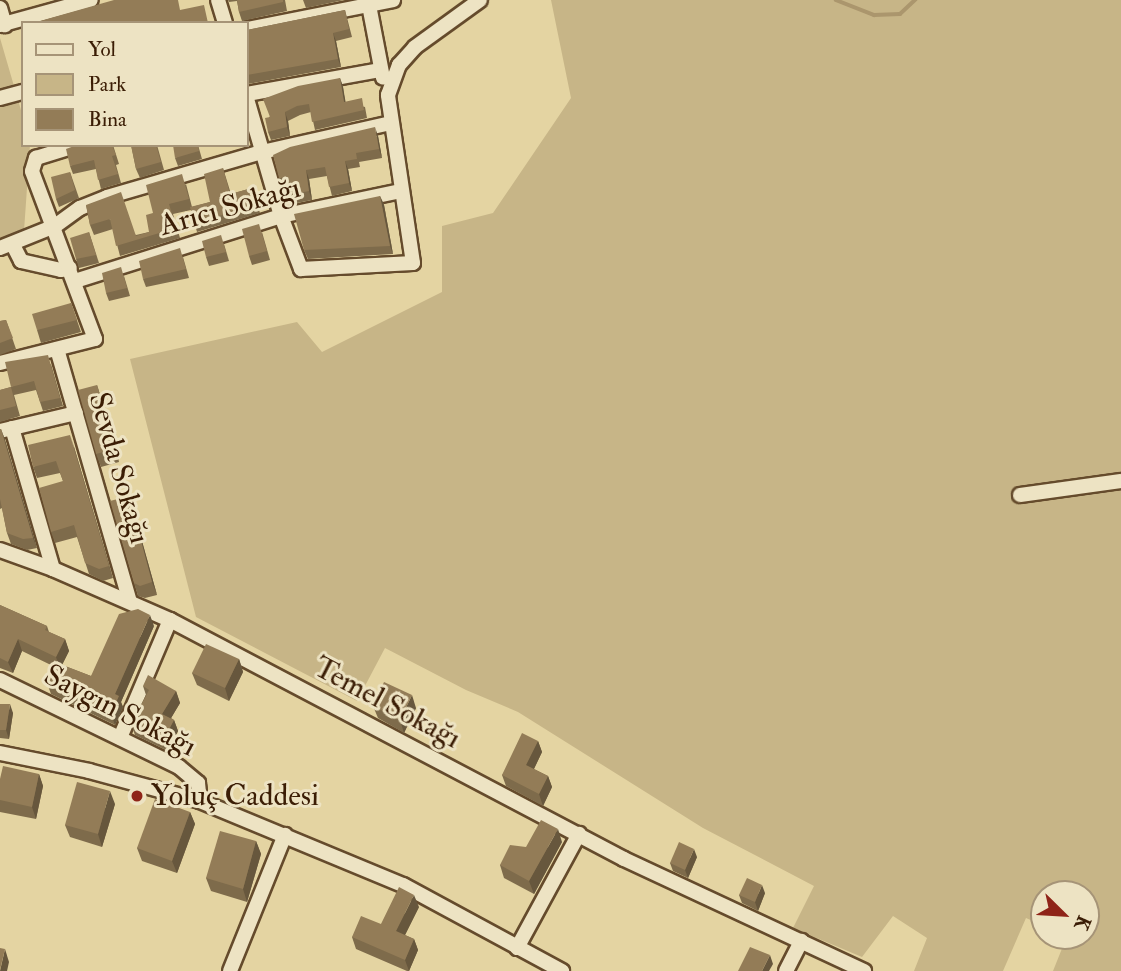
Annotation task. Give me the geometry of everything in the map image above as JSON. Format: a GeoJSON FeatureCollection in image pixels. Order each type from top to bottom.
{"type":"FeatureCollection","features":[{"type":"Feature","properties":{"kind":"street"},"geometry":{"type":"LineString","coordinates":[[0,8],[2,25],[90,0]]}},
{"type":"Feature","properties":{"kind":"street"},"geometry":{"type":"LineString","coordinates":[[218,0],[224,21]]}},
{"type":"Feature","properties":{"kind":"street"},"geometry":{"type":"LineString","coordinates":[[248,29],[368,2],[393,0]]}},
{"type":"Feature","properties":{"kind":"street"},"geometry":{"type":"LineString","coordinates":[[388,96],[400,65],[415,47],[480,0]]}},
{"type":"Feature","properties":{"kind":"street"},"geometry":{"type":"LineString","coordinates":[[248,100],[281,216],[301,269],[413,263],[388,96],[368,2]]}},
{"type":"Feature","properties":{"kind":"street"},"geometry":{"type":"LineString","coordinates":[[248,96],[381,70]]}},
{"type":"Feature","properties":{"kind":"street"},"geometry":{"type":"LineString","coordinates":[[0,98],[21,93]]}},
{"type":"Feature","properties":{"kind":"street"},"geometry":{"type":"LineString","coordinates":[[72,275],[21,261],[6,246],[55,226],[80,208],[107,197],[262,152],[391,122]]}},
{"type":"Feature","properties":{"kind":"street"},"geometry":{"type":"LineString","coordinates":[[0,363],[95,339],[55,226],[32,172],[36,158],[72,147]]}},
{"type":"Feature","properties":{"kind":"street","name":"Arıcı Sokağı"},"geometry":{"type":"LineString","coordinates":[[72,275],[281,216],[401,191]]}},
{"type":"Feature","properties":{"kind":"street","name":"Sevda Sokağı"},"geometry":{"type":"LineString","coordinates":[[57,349],[131,601]]}},
{"type":"Feature","properties":{"kind":"street"},"geometry":{"type":"LineString","coordinates":[[53,569],[6,429],[76,413]]}},
{"type":"Feature","properties":{"kind":"street"},"geometry":{"type":"LineString","coordinates":[[1020,495],[1121,481]]}},
{"type":"Feature","properties":{"kind":"street","name":"Temel Sokağı"},"geometry":{"type":"LineString","coordinates":[[0,550],[131,601],[170,620],[669,881],[801,941]]}},
{"type":"Feature","properties":{"kind":"street"},"geometry":{"type":"LineString","coordinates":[[120,738],[170,620]]}},
{"type":"Feature","properties":{"kind":"street","name":"Saygın Sokağı"},"geometry":{"type":"LineString","coordinates":[[0,680],[179,766],[198,783],[200,801]]}},
{"type":"Feature","properties":{"kind":"street"},"geometry":{"type":"LineString","coordinates":[[0,753],[89,771],[200,801],[404,885],[562,971]]}},
{"type":"Feature","properties":{"kind":"street"},"geometry":{"type":"LineString","coordinates":[[517,948],[579,834]]}},
{"type":"Feature","properties":{"kind":"street"},"geometry":{"type":"LineString","coordinates":[[230,971],[285,835]]}},
{"type":"Feature","properties":{"kind":"street"},"geometry":{"type":"LineString","coordinates":[[786,971],[801,941],[864,971]]}},
{"type":"Feature","properties":{"kind":"green space"},"geometry":{"type":"Polygon","coordinates":[[[551,0],[1121,0],[1121,971],[1053,971],[1061,950],[1100,950],[1100,880],[1030,880],[1030,920],[1026,918],[1003,971],[914,971],[927,938],[893,916],[862,957],[793,928],[814,886],[703,828],[518,712],[466,690],[385,648],[357,701],[196,617],[130,359],[297,322],[322,352],[442,292],[442,226],[493,213],[571,98],[551,0]]]}},
{"type":"Feature","properties":{"kind":"green space"},"geometry":{"type":"Polygon","coordinates":[[[0,38],[21,110],[21,147],[30,147],[24,231],[0,240],[0,38]]]}},
{"type":"Feature","properties":{"kind":"building"},"geometry":{"type":"Polygon","coordinates":[[[114,0],[178,0],[180,10],[204,5],[208,21],[40,21],[114,0]]]}},
{"type":"Feature","properties":{"kind":"building"},"geometry":{"type":"Polygon","coordinates":[[[237,0],[283,0],[283,2],[239,12],[237,0]]]}},
{"type":"Feature","properties":{"kind":"building"},"geometry":{"type":"Polygon","coordinates":[[[345,10],[349,29],[333,33],[338,59],[248,75],[248,30],[345,10]]]}},
{"type":"Feature","properties":{"kind":"building"},"geometry":{"type":"Polygon","coordinates":[[[340,78],[344,102],[362,98],[364,110],[312,122],[309,104],[297,106],[285,112],[287,127],[268,132],[265,118],[270,117],[263,99],[298,86],[340,78]]]}},
{"type":"Feature","properties":{"kind":"building"},"geometry":{"type":"Polygon","coordinates":[[[375,127],[379,149],[356,153],[357,159],[345,161],[349,183],[329,187],[325,167],[306,170],[309,191],[289,195],[286,177],[279,178],[273,155],[290,147],[375,127]]]}},
{"type":"Feature","properties":{"kind":"building"},"geometry":{"type":"Polygon","coordinates":[[[113,147],[116,155],[112,156],[118,174],[98,180],[94,160],[70,166],[66,149],[113,147]]]}},
{"type":"Feature","properties":{"kind":"building"},"geometry":{"type":"Polygon","coordinates":[[[131,147],[157,147],[161,162],[136,169],[131,147]]]}},
{"type":"Feature","properties":{"kind":"building"},"geometry":{"type":"Polygon","coordinates":[[[173,147],[198,147],[199,151],[175,158],[173,147]]]}},
{"type":"Feature","properties":{"kind":"building"},"geometry":{"type":"Polygon","coordinates":[[[223,168],[230,194],[252,188],[257,204],[194,224],[190,207],[210,202],[204,174],[223,168]]]}},
{"type":"Feature","properties":{"kind":"building"},"geometry":{"type":"Polygon","coordinates":[[[70,172],[75,190],[56,199],[51,177],[70,172]]]}},
{"type":"Feature","properties":{"kind":"building"},"geometry":{"type":"Polygon","coordinates":[[[182,174],[189,199],[169,204],[176,228],[116,246],[110,219],[90,225],[86,205],[121,192],[136,236],[149,232],[146,215],[153,213],[146,185],[182,174]]]}},
{"type":"Feature","properties":{"kind":"building"},"geometry":{"type":"Polygon","coordinates":[[[380,196],[390,246],[304,250],[294,214],[380,196]]]}},
{"type":"Feature","properties":{"kind":"building"},"geometry":{"type":"Polygon","coordinates":[[[259,224],[267,251],[249,256],[242,229],[259,224]]]}},
{"type":"Feature","properties":{"kind":"building"},"geometry":{"type":"Polygon","coordinates":[[[89,232],[96,255],[76,259],[70,238],[89,232]]]}},
{"type":"Feature","properties":{"kind":"building"},"geometry":{"type":"Polygon","coordinates":[[[221,235],[226,252],[206,257],[202,241],[221,235]]]}},
{"type":"Feature","properties":{"kind":"building"},"geometry":{"type":"Polygon","coordinates":[[[180,248],[186,269],[143,279],[139,261],[180,248]]]}},
{"type":"Feature","properties":{"kind":"building"},"geometry":{"type":"Polygon","coordinates":[[[121,267],[127,288],[106,293],[102,273],[121,267]]]}},
{"type":"Feature","properties":{"kind":"building"},"geometry":{"type":"Polygon","coordinates":[[[71,303],[77,320],[37,330],[32,314],[71,303]]]}},
{"type":"Feature","properties":{"kind":"building"},"geometry":{"type":"Polygon","coordinates":[[[6,320],[13,338],[0,343],[0,321],[6,320]]]}},
{"type":"Feature","properties":{"kind":"building"},"geometry":{"type":"Polygon","coordinates":[[[48,355],[60,398],[40,402],[34,381],[11,387],[5,362],[48,355]]]}},
{"type":"Feature","properties":{"kind":"building"},"geometry":{"type":"Polygon","coordinates":[[[97,385],[114,449],[96,454],[78,390],[97,385]]]}},
{"type":"Feature","properties":{"kind":"building"},"geometry":{"type":"Polygon","coordinates":[[[11,387],[16,406],[0,410],[0,390],[11,387]]]}},
{"type":"Feature","properties":{"kind":"building"},"geometry":{"type":"Polygon","coordinates":[[[0,429],[33,538],[23,539],[7,533],[0,499],[0,429]]]}},
{"type":"Feature","properties":{"kind":"building"},"geometry":{"type":"Polygon","coordinates":[[[70,435],[109,566],[99,569],[85,563],[74,525],[51,532],[39,488],[63,481],[56,461],[33,467],[28,445],[70,435]]]}},
{"type":"Feature","properties":{"kind":"building"},"geometry":{"type":"Polygon","coordinates":[[[129,496],[152,582],[140,586],[134,583],[110,501],[129,496]]]}},
{"type":"Feature","properties":{"kind":"building"},"geometry":{"type":"Polygon","coordinates":[[[0,605],[47,626],[45,630],[65,639],[56,657],[18,639],[8,662],[0,658],[0,605]]]}},
{"type":"Feature","properties":{"kind":"building"},"geometry":{"type":"Polygon","coordinates":[[[138,609],[150,615],[115,694],[119,696],[111,714],[47,683],[55,662],[91,676],[119,614],[138,609]]]}},
{"type":"Feature","properties":{"kind":"building"},"geometry":{"type":"Polygon","coordinates":[[[206,644],[239,659],[225,688],[192,673],[206,644]]]}},
{"type":"Feature","properties":{"kind":"building"},"geometry":{"type":"Polygon","coordinates":[[[148,675],[176,691],[162,714],[174,720],[164,739],[131,724],[149,690],[143,686],[148,675]]]}},
{"type":"Feature","properties":{"kind":"building"},"geometry":{"type":"Polygon","coordinates":[[[384,682],[412,695],[400,720],[373,706],[384,682]]]}},
{"type":"Feature","properties":{"kind":"building"},"geometry":{"type":"Polygon","coordinates":[[[0,704],[10,704],[6,730],[0,730],[0,704]]]}},
{"type":"Feature","properties":{"kind":"building"},"geometry":{"type":"Polygon","coordinates":[[[522,733],[538,741],[526,765],[548,776],[539,794],[502,775],[522,733]]]}},
{"type":"Feature","properties":{"kind":"building"},"geometry":{"type":"Polygon","coordinates":[[[3,766],[39,774],[32,807],[0,800],[3,766]]]}},
{"type":"Feature","properties":{"kind":"building"},"geometry":{"type":"Polygon","coordinates":[[[77,782],[110,791],[98,834],[65,825],[77,782]]]}},
{"type":"Feature","properties":{"kind":"building"},"geometry":{"type":"Polygon","coordinates":[[[155,799],[190,812],[172,861],[137,848],[155,799]]]}},
{"type":"Feature","properties":{"kind":"building"},"geometry":{"type":"Polygon","coordinates":[[[541,820],[558,829],[529,881],[500,865],[510,845],[526,847],[541,820]]]}},
{"type":"Feature","properties":{"kind":"building"},"geometry":{"type":"Polygon","coordinates":[[[220,831],[256,841],[243,889],[206,878],[220,831]]]}},
{"type":"Feature","properties":{"kind":"building"},"geometry":{"type":"Polygon","coordinates":[[[679,842],[694,849],[685,870],[670,863],[679,842]]]}},
{"type":"Feature","properties":{"kind":"building"},"geometry":{"type":"Polygon","coordinates":[[[747,878],[762,885],[755,902],[739,895],[747,878]]]}},
{"type":"Feature","properties":{"kind":"building"},"geometry":{"type":"Polygon","coordinates":[[[399,887],[414,895],[396,931],[414,939],[405,960],[352,937],[361,916],[381,924],[399,887]]]}},
{"type":"Feature","properties":{"kind":"building"},"geometry":{"type":"Polygon","coordinates":[[[750,947],[770,955],[762,971],[738,971],[750,947]]]}},
{"type":"Feature","properties":{"kind":"building"},"geometry":{"type":"Polygon","coordinates":[[[0,948],[5,949],[0,970],[0,948]]]}},
{"type":"Feature","properties":{"kind":"waterway"},"geometry":{"type":"LineString","coordinates":[[836,0],[874,15],[900,14],[915,0]]}},
{"type":"Feature","properties":{"kind":"place","name":"Yoluç Caddesi"},"geometry":{"type":"Point","coordinates":[137,796]}}]}
